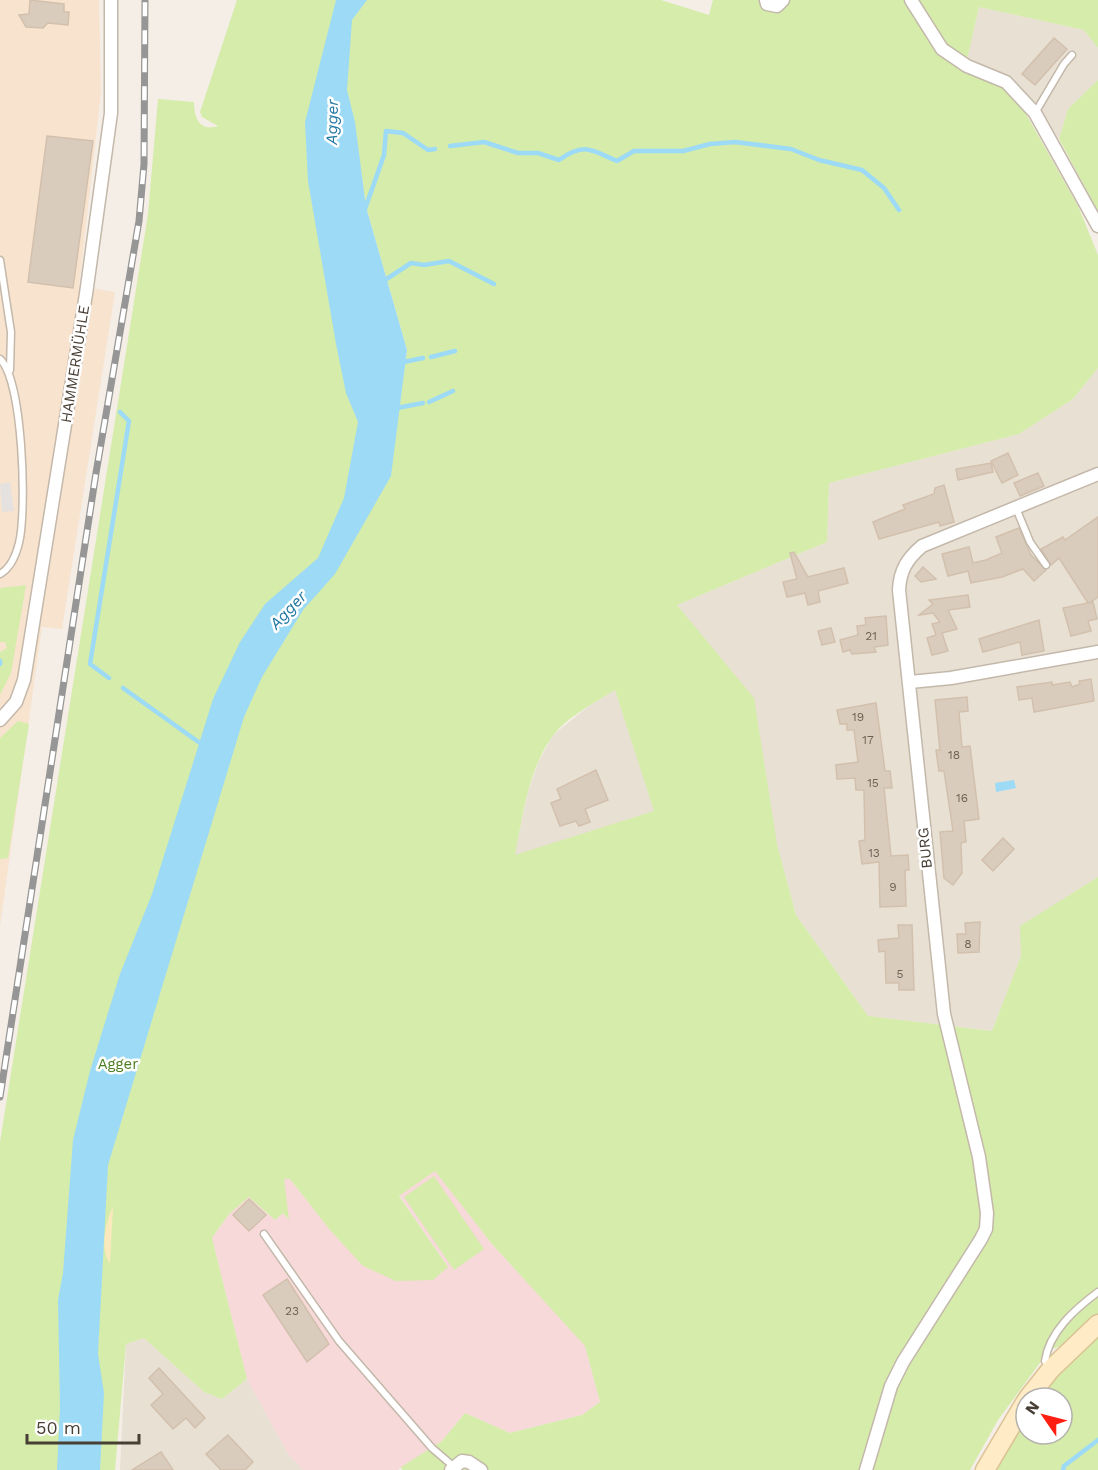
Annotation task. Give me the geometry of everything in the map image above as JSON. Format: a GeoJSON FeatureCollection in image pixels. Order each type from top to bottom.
{"type":"FeatureCollection","features":[{"type":"Feature","properties":{"kind":"main road"},"geometry":{"type":"LineString","coordinates":[[1037,1386],[1051,1369],[1098,1324]]}},
{"type":"Feature","properties":{"kind":"main road"},"geometry":{"type":"LineString","coordinates":[[985,1470],[1014,1421]]}},
{"type":"Feature","properties":{"kind":"street","name":"HAMMERMÜHLE"},"geometry":{"type":"LineString","coordinates":[[0,720],[16,702],[24,680],[86,294],[111,113],[111,0]]}},
{"type":"Feature","properties":{"kind":"street"},"geometry":{"type":"LineString","coordinates":[[766,0],[777,6],[783,0]]}},
{"type":"Feature","properties":{"kind":"street"},"geometry":{"type":"LineString","coordinates":[[911,0],[942,50],[967,66],[1006,82],[1035,113],[1098,226]]}},
{"type":"Feature","properties":{"kind":"street","name":"BURG"},"geometry":{"type":"LineString","coordinates":[[866,1470],[891,1386],[903,1362],[942,1304],[986,1229],[987,1213],[979,1156],[944,1014],[899,590],[903,568],[910,557],[922,546],[1098,474]]}},
{"type":"Feature","properties":{"kind":"street"},"geometry":{"type":"LineString","coordinates":[[910,682],[951,678],[1098,652]]}},
{"type":"Feature","properties":{"kind":"street"},"geometry":{"type":"LineString","coordinates":[[452,1468],[462,1461],[469,1462],[481,1470]]}},
{"type":"Feature","properties":{"kind":"lane"},"geometry":{"type":"LineString","coordinates":[[1035,113],[1064,64],[1072,55]]}},
{"type":"Feature","properties":{"kind":"lane"},"geometry":{"type":"LineString","coordinates":[[0,261],[11,332],[10,371],[19,425],[22,524],[12,561],[0,574]]}},
{"type":"Feature","properties":{"kind":"lane"},"geometry":{"type":"LineString","coordinates":[[0,359],[10,371]]}},
{"type":"Feature","properties":{"kind":"lane"},"geometry":{"type":"LineString","coordinates":[[1016,508],[1030,542],[1046,565]]}},
{"type":"Feature","properties":{"kind":"lane"},"geometry":{"type":"LineString","coordinates":[[264,1234],[339,1341],[452,1468]]}},
{"type":"Feature","properties":{"kind":"lane"},"geometry":{"type":"LineString","coordinates":[[1051,1369],[1045,1361],[1047,1349],[1057,1331],[1098,1292]]}},
{"type":"Feature","properties":{"kind":"shaded area"},"geometry":{"type":"Polygon","coordinates":[[[0,0],[99,0],[101,93],[79,286],[115,292],[62,629],[42,627],[0,926],[0,0]]]}},
{"type":"Feature","properties":{"kind":"shaded area"},"geometry":{"type":"Polygon","coordinates":[[[979,7],[1084,30],[1098,48],[1098,80],[1068,109],[1059,139],[1024,94],[1008,79],[967,59],[979,7]]]}},
{"type":"Feature","properties":{"kind":"shaded area"},"geometry":{"type":"Polygon","coordinates":[[[1098,368],[1098,877],[1021,926],[1021,956],[992,1031],[868,1016],[796,915],[777,844],[677,605],[827,542],[829,483],[1019,434],[1073,399],[1098,368]]]}},
{"type":"Feature","properties":{"kind":"shaded area"},"geometry":{"type":"Polygon","coordinates":[[[10,482],[14,511],[2,512],[0,484],[10,482]]]}},
{"type":"Feature","properties":{"kind":"shaded area"},"geometry":{"type":"Polygon","coordinates":[[[615,690],[655,811],[514,856],[528,792],[538,763],[553,735],[589,706],[615,690]]]}},
{"type":"Feature","properties":{"kind":"shaded area"},"geometry":{"type":"Polygon","coordinates":[[[435,1170],[492,1244],[585,1345],[600,1402],[582,1415],[510,1433],[465,1413],[442,1441],[398,1470],[303,1470],[288,1454],[247,1379],[212,1238],[229,1214],[249,1197],[275,1220],[283,1213],[288,1219],[283,1184],[284,1179],[290,1179],[330,1230],[448,1267],[399,1195],[435,1170]]]}},
{"type":"Feature","properties":{"kind":"shaded area"},"geometry":{"type":"Polygon","coordinates":[[[144,1338],[204,1392],[222,1399],[247,1379],[288,1454],[303,1470],[120,1470],[126,1344],[144,1338]]]}},
{"type":"Feature","properties":{"kind":"green space","name":"Agger"},"geometry":{"type":"Polygon","coordinates":[[[237,0],[661,0],[709,15],[713,0],[1098,0],[1098,48],[1084,30],[979,7],[965,68],[1003,88],[1018,100],[1078,206],[1098,255],[1098,368],[1073,399],[1019,434],[829,483],[827,542],[677,605],[754,698],[777,844],[796,915],[868,1016],[992,1031],[1021,956],[1020,926],[1098,877],[1098,1315],[1063,1346],[1050,1349],[1023,1386],[1014,1386],[1014,1398],[998,1420],[970,1470],[402,1470],[401,1467],[442,1441],[465,1413],[510,1433],[582,1415],[600,1402],[585,1346],[492,1244],[435,1171],[399,1196],[448,1267],[433,1280],[396,1281],[363,1266],[330,1230],[290,1179],[284,1179],[289,1220],[283,1213],[275,1220],[249,1197],[229,1214],[212,1238],[247,1379],[222,1399],[204,1392],[144,1338],[126,1344],[115,1470],[0,1470],[0,1142],[148,214],[158,99],[194,102],[195,113],[202,125],[218,126],[202,117],[200,112],[237,0]],[[361,171],[345,177],[400,401],[407,350],[366,207],[361,171]],[[615,690],[564,724],[557,730],[544,750],[532,779],[515,855],[654,811],[615,690]]]}},
{"type":"Feature","properties":{"kind":"green space"},"geometry":{"type":"Polygon","coordinates":[[[1098,80],[1098,211],[1059,139],[1068,109],[1098,80]]]}},
{"type":"Feature","properties":{"kind":"green space"},"geometry":{"type":"Polygon","coordinates":[[[26,585],[11,673],[0,695],[0,652],[7,648],[5,642],[0,642],[0,588],[26,585]]]}},
{"type":"Feature","properties":{"kind":"green space"},"geometry":{"type":"Polygon","coordinates":[[[18,721],[29,724],[8,858],[0,859],[0,738],[18,721]]]}},
{"type":"Feature","properties":{"kind":"green space"},"geometry":{"type":"Polygon","coordinates":[[[434,1176],[484,1249],[454,1270],[404,1197],[434,1176]]]}},
{"type":"Feature","properties":{"kind":"green space"},"geometry":{"type":"Polygon","coordinates":[[[1098,1337],[1098,1470],[994,1470],[1014,1436],[1014,1446],[1074,1446],[1074,1386],[1047,1386],[1098,1337]]]}},
{"type":"Feature","properties":{"kind":"sand"},"geometry":{"type":"Polygon","coordinates":[[[113,1206],[110,1264],[104,1243],[106,1227],[113,1206]]]}},
{"type":"Feature","properties":{"kind":"water","name":"Agger"},"geometry":{"type":"Polygon","coordinates":[[[336,0],[367,0],[352,20],[347,90],[355,122],[366,207],[407,350],[391,476],[335,574],[303,610],[262,677],[244,717],[108,1165],[98,1354],[104,1393],[100,1470],[57,1470],[60,1408],[58,1300],[63,1273],[73,1140],[90,1071],[120,974],[152,894],[213,699],[240,642],[265,604],[318,558],[344,498],[358,422],[346,393],[336,344],[308,181],[305,122],[336,0]]]}},
{"type":"Feature","properties":{"kind":"water"},"geometry":{"type":"Polygon","coordinates":[[[1014,780],[1016,788],[996,792],[995,783],[1014,780]]]}},
{"type":"Feature","properties":{"kind":"building"},"geometry":{"type":"Polygon","coordinates":[[[30,0],[64,4],[64,12],[69,12],[68,25],[48,23],[43,28],[26,27],[19,15],[29,14],[30,0]]]}},
{"type":"Feature","properties":{"kind":"building"},"geometry":{"type":"Polygon","coordinates":[[[1054,38],[1067,49],[1035,85],[1022,74],[1054,38]]]}},
{"type":"Feature","properties":{"kind":"building"},"geometry":{"type":"Polygon","coordinates":[[[47,136],[93,141],[73,288],[28,282],[47,136]]]}},
{"type":"Feature","properties":{"kind":"building"},"geometry":{"type":"Polygon","coordinates":[[[1008,453],[1018,475],[1002,483],[991,461],[1008,453]]]}},
{"type":"Feature","properties":{"kind":"building"},"geometry":{"type":"Polygon","coordinates":[[[991,463],[993,472],[958,480],[956,469],[991,463]]]}},
{"type":"Feature","properties":{"kind":"building"},"geometry":{"type":"Polygon","coordinates":[[[1038,473],[1044,486],[1020,496],[1014,483],[1038,473]]]}},
{"type":"Feature","properties":{"kind":"building"},"geometry":{"type":"Polygon","coordinates":[[[944,485],[954,522],[940,526],[939,522],[879,539],[873,522],[905,509],[903,505],[934,494],[935,488],[944,485]]]}},
{"type":"Feature","properties":{"kind":"building"},"geometry":{"type":"Polygon","coordinates":[[[1098,517],[1098,597],[1089,603],[1093,602],[1097,619],[1088,621],[1091,631],[1071,636],[1063,608],[1088,603],[1059,558],[1051,565],[1041,549],[1063,537],[1065,540],[1098,517]]]}},
{"type":"Feature","properties":{"kind":"building"},"geometry":{"type":"Polygon","coordinates":[[[1019,528],[1031,555],[1046,570],[1034,581],[1023,569],[1002,577],[971,583],[968,571],[948,576],[942,554],[969,547],[973,563],[986,560],[1002,553],[996,537],[1019,528]]]}},
{"type":"Feature","properties":{"kind":"building"},"geometry":{"type":"Polygon","coordinates":[[[794,552],[808,577],[844,568],[848,583],[818,591],[820,602],[808,605],[805,593],[787,597],[783,582],[797,579],[790,553],[794,552]]]}},
{"type":"Feature","properties":{"kind":"building"},"geometry":{"type":"Polygon","coordinates":[[[923,567],[936,579],[921,582],[915,576],[923,567]]]}},
{"type":"Feature","properties":{"kind":"building"},"geometry":{"type":"Polygon","coordinates":[[[968,595],[970,607],[948,610],[957,629],[942,633],[948,651],[932,655],[927,638],[936,635],[932,624],[940,622],[933,613],[919,615],[933,604],[929,600],[968,595]]]}},
{"type":"Feature","properties":{"kind":"building"},"geometry":{"type":"Polygon","coordinates":[[[886,616],[888,645],[874,647],[876,652],[852,654],[850,650],[843,652],[840,640],[858,635],[857,626],[866,625],[865,618],[886,616]]]}},
{"type":"Feature","properties":{"kind":"building"},"geometry":{"type":"Polygon","coordinates":[[[1039,620],[1044,651],[1022,655],[1020,642],[983,652],[979,639],[1039,620]]]}},
{"type":"Feature","properties":{"kind":"building"},"geometry":{"type":"Polygon","coordinates":[[[831,628],[835,642],[822,645],[818,631],[831,628]]]}},
{"type":"Feature","properties":{"kind":"building"},"geometry":{"type":"Polygon","coordinates":[[[1091,679],[1094,701],[1034,712],[1032,698],[1019,700],[1017,687],[1070,682],[1072,687],[1080,684],[1079,681],[1091,679]]]}},
{"type":"Feature","properties":{"kind":"building"},"geometry":{"type":"Polygon","coordinates":[[[967,697],[968,711],[959,712],[962,747],[970,746],[979,819],[964,821],[966,842],[961,843],[962,873],[953,885],[944,878],[940,832],[953,831],[944,771],[939,771],[936,750],[940,750],[935,700],[967,697]]]}},
{"type":"Feature","properties":{"kind":"building"},"geometry":{"type":"Polygon","coordinates":[[[876,703],[885,771],[890,771],[892,788],[884,788],[891,856],[908,855],[909,870],[905,870],[906,906],[880,907],[879,862],[862,864],[859,841],[865,840],[864,790],[856,790],[855,778],[837,779],[836,765],[858,762],[854,730],[847,730],[847,724],[840,724],[837,710],[876,703]]]}},
{"type":"Feature","properties":{"kind":"building"},"geometry":{"type":"Polygon","coordinates":[[[596,770],[608,800],[585,809],[590,822],[579,826],[576,821],[560,826],[551,803],[561,799],[557,789],[596,770]]]}},
{"type":"Feature","properties":{"kind":"building"},"geometry":{"type":"Polygon","coordinates":[[[1003,838],[1014,849],[993,871],[982,860],[1003,838]]]}},
{"type":"Feature","properties":{"kind":"building"},"geometry":{"type":"Polygon","coordinates":[[[980,922],[979,952],[958,953],[957,934],[966,934],[965,923],[980,922]]]}},
{"type":"Feature","properties":{"kind":"building"},"geometry":{"type":"Polygon","coordinates":[[[898,925],[912,925],[914,990],[899,990],[899,983],[886,983],[885,951],[879,952],[878,940],[899,938],[898,925]]]}},
{"type":"Feature","properties":{"kind":"building"},"geometry":{"type":"Polygon","coordinates":[[[249,1199],[266,1215],[249,1231],[233,1215],[249,1199]]]}},
{"type":"Feature","properties":{"kind":"building"},"geometry":{"type":"Polygon","coordinates":[[[287,1279],[329,1344],[307,1362],[263,1295],[287,1279]]]}},
{"type":"Feature","properties":{"kind":"building"},"geometry":{"type":"Polygon","coordinates":[[[159,1368],[205,1418],[195,1428],[186,1418],[173,1429],[151,1405],[163,1394],[149,1378],[159,1368]]]}},
{"type":"Feature","properties":{"kind":"building"},"geometry":{"type":"Polygon","coordinates":[[[228,1435],[253,1462],[245,1470],[221,1470],[206,1454],[228,1435]]]}},
{"type":"Feature","properties":{"kind":"building"},"geometry":{"type":"Polygon","coordinates":[[[161,1452],[173,1470],[132,1470],[161,1452]]]}},
{"type":"Feature","properties":{"kind":"waterway"},"geometry":{"type":"LineString","coordinates":[[365,209],[384,155],[386,131],[403,133],[428,150],[435,149]]}},
{"type":"Feature","properties":{"kind":"waterway"},"geometry":{"type":"LineString","coordinates":[[450,146],[484,142],[518,153],[538,153],[559,160],[575,151],[588,150],[617,161],[634,151],[683,151],[710,144],[735,142],[791,149],[819,160],[862,170],[884,188],[899,210]]}},
{"type":"Feature","properties":{"kind":"waterway"},"geometry":{"type":"LineString","coordinates":[[382,282],[411,263],[424,265],[449,261],[494,284]]}},
{"type":"Feature","properties":{"kind":"waterway"},"geometry":{"type":"LineString","coordinates":[[431,357],[455,351]]}},
{"type":"Feature","properties":{"kind":"waterway"},"geometry":{"type":"LineString","coordinates":[[399,363],[423,358]]}},
{"type":"Feature","properties":{"kind":"waterway"},"geometry":{"type":"LineString","coordinates":[[429,402],[453,391]]}},
{"type":"Feature","properties":{"kind":"waterway"},"geometry":{"type":"LineString","coordinates":[[397,408],[423,403]]}},
{"type":"Feature","properties":{"kind":"waterway"},"geometry":{"type":"LineString","coordinates":[[109,678],[90,664],[129,421],[120,412]]}},
{"type":"Feature","properties":{"kind":"waterway"},"geometry":{"type":"LineString","coordinates":[[123,688],[204,746]]}},
{"type":"Feature","properties":{"kind":"waterway"},"geometry":{"type":"LineString","coordinates":[[1063,1470],[1064,1466],[1098,1440]]}},
{"type":"Feature","properties":{"kind":"railway"},"geometry":{"type":"LineString","coordinates":[[0,1097],[96,473],[139,221],[144,164],[145,0]]}}]}
